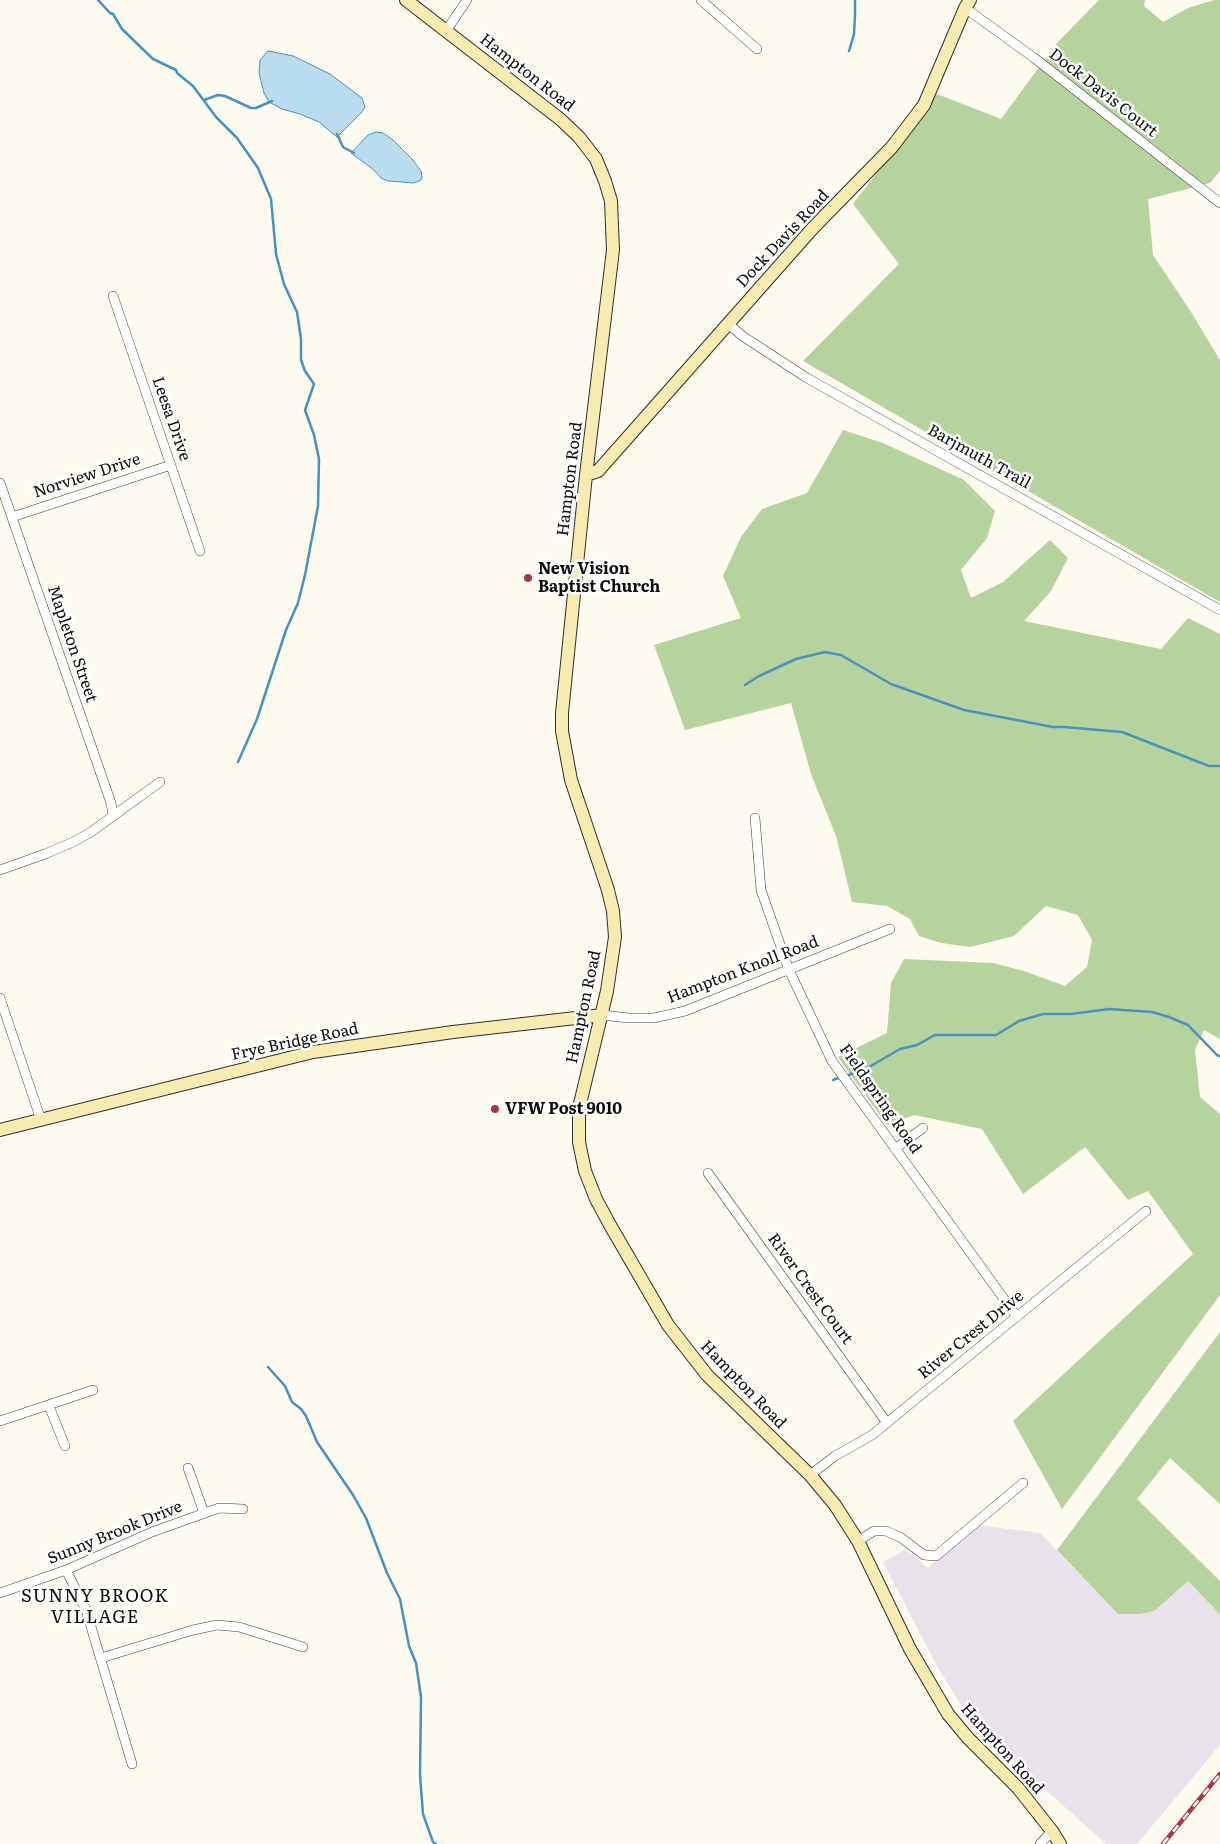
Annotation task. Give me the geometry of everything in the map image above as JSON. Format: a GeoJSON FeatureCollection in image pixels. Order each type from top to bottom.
{"type":"FeatureCollection","features":[{"type":"Feature","properties":{"kind":"main road","name":"Hampton Road"},"geometry":{"type":"LineString","coordinates":[[406,0],[560,119],[580,138],[596,159],[606,181],[611,201],[613,250],[565,672],[562,731],[570,780],[608,890],[613,911],[615,936],[602,1015],[583,1086],[578,1126],[581,1157],[594,1193],[652,1300],[683,1346],[707,1375],[810,1475],[835,1505],[858,1542],[910,1649],[948,1714],[968,1738],[1018,1788],[1060,1844]]}},
{"type":"Feature","properties":{"kind":"main road","name":"Dock Davis Road"},"geometry":{"type":"LineString","coordinates":[[586,475],[598,472],[812,230],[892,148],[924,105],[967,4]]}},
{"type":"Feature","properties":{"kind":"main road","name":"Frye Bridge Road"},"geometry":{"type":"LineString","coordinates":[[0,1130],[313,1052],[453,1032],[602,1015]]}},
{"type":"Feature","properties":{"kind":"street"},"geometry":{"type":"LineString","coordinates":[[446,31],[467,0]]}},
{"type":"Feature","properties":{"kind":"street"},"geometry":{"type":"LineString","coordinates":[[701,0],[757,48]]}},
{"type":"Feature","properties":{"kind":"street","name":"Dock Davis Court"},"geometry":{"type":"LineString","coordinates":[[967,4],[1220,203]]}},
{"type":"Feature","properties":{"kind":"street","name":"Leesa Drive"},"geometry":{"type":"LineString","coordinates":[[113,296],[200,551]]}},
{"type":"Feature","properties":{"kind":"street","name":"Barjmuth Trail"},"geometry":{"type":"LineString","coordinates":[[728,324],[744,337],[807,378],[1220,610]]}},
{"type":"Feature","properties":{"kind":"street","name":"Norview Drive"},"geometry":{"type":"LineString","coordinates":[[12,517],[171,465]]}},
{"type":"Feature","properties":{"kind":"street","name":"Mapleton Street"},"geometry":{"type":"LineString","coordinates":[[0,483],[111,803],[113,816]]}},
{"type":"Feature","properties":{"kind":"street"},"geometry":{"type":"LineString","coordinates":[[0,870],[46,854],[73,842],[160,782]]}},
{"type":"Feature","properties":{"kind":"street","name":"Fieldspring Road"},"geometry":{"type":"LineString","coordinates":[[755,818],[761,890],[789,970],[832,1061],[1017,1317]]}},
{"type":"Feature","properties":{"kind":"street","name":"Hampton Knoll Road"},"geometry":{"type":"LineString","coordinates":[[602,1015],[654,1018],[685,1011],[890,928]]}},
{"type":"Feature","properties":{"kind":"street"},"geometry":{"type":"LineString","coordinates":[[0,998],[41,1120]]}},
{"type":"Feature","properties":{"kind":"street"},"geometry":{"type":"LineString","coordinates":[[894,1149],[923,1128]]}},
{"type":"Feature","properties":{"kind":"street","name":"River Crest Court"},"geometry":{"type":"LineString","coordinates":[[708,1173],[887,1422]]}},
{"type":"Feature","properties":{"kind":"street","name":"River Crest Drive"},"geometry":{"type":"LineString","coordinates":[[810,1475],[835,1456],[861,1442],[887,1422],[1146,1211]]}},
{"type":"Feature","properties":{"kind":"street"},"geometry":{"type":"LineString","coordinates":[[0,1421],[93,1390]]}},
{"type":"Feature","properties":{"kind":"street"},"geometry":{"type":"LineString","coordinates":[[49,1406],[65,1446]]}},
{"type":"Feature","properties":{"kind":"street"},"geometry":{"type":"LineString","coordinates":[[188,1468],[204,1513]]}},
{"type":"Feature","properties":{"kind":"street"},"geometry":{"type":"LineString","coordinates":[[858,1542],[874,1531],[886,1531],[900,1537],[924,1556],[936,1556],[1022,1483]]}},
{"type":"Feature","properties":{"kind":"street","name":"Sunny Brook Drive"},"geometry":{"type":"LineString","coordinates":[[0,1593],[66,1570],[135,1538],[204,1513],[219,1508],[243,1509]]}},
{"type":"Feature","properties":{"kind":"street"},"geometry":{"type":"LineString","coordinates":[[66,1570],[86,1610],[132,1764]]}},
{"type":"Feature","properties":{"kind":"street"},"geometry":{"type":"LineString","coordinates":[[101,1658],[193,1630],[217,1625],[239,1627],[303,1647]]}},
{"type":"Feature","properties":{"kind":"street"},"geometry":{"type":"LineString","coordinates":[[1040,1844],[1052,1831]]}},
{"type":"Feature","properties":{"kind":"shaded area"},"geometry":{"type":"Polygon","coordinates":[[[977,1525],[1040,1533],[1118,1614],[1194,1575],[1220,1601],[1220,1745],[1137,1844],[1106,1844],[1028,1774],[967,1715],[937,1666],[883,1562],[906,1549],[928,1568],[977,1525]]]}},
{"type":"Feature","properties":{"kind":"green space"},"geometry":{"type":"Polygon","coordinates":[[[1099,0],[1145,0],[1144,6],[1163,22],[1188,8],[1220,0],[1220,171],[1210,183],[1148,199],[1153,255],[1220,360],[1220,602],[803,361],[899,264],[853,204],[937,94],[1001,119],[1056,44],[1099,0]]]}},
{"type":"Feature","properties":{"kind":"green space"},"geometry":{"type":"Polygon","coordinates":[[[843,430],[883,443],[964,480],[995,511],[987,538],[961,570],[971,598],[1003,582],[1050,540],[1068,558],[1051,591],[1024,621],[1161,649],[1188,618],[1220,634],[1220,1039],[1204,1030],[1195,1050],[1200,1097],[1220,1114],[1220,1295],[1062,1509],[1013,1421],[1193,1254],[1148,1191],[1128,1200],[1085,1147],[1023,1194],[982,1129],[914,1115],[887,1125],[838,1057],[887,1033],[891,983],[904,959],[993,963],[1024,971],[1065,986],[1087,967],[1092,940],[1078,915],[1046,906],[1014,936],[970,947],[941,943],[919,936],[910,919],[887,906],[852,902],[836,836],[811,774],[791,703],[685,730],[654,645],[741,618],[723,576],[741,537],[762,509],[807,493],[843,430]]]}},
{"type":"Feature","properties":{"kind":"green space"},"geometry":{"type":"Polygon","coordinates":[[[1220,1332],[1220,1504],[1170,1458],[1137,1499],[1220,1581],[1220,1614],[1188,1581],[1154,1611],[1140,1614],[1118,1614],[1057,1550],[1220,1332]]]}},
{"type":"Feature","properties":{"kind":"water"},"geometry":{"type":"Polygon","coordinates":[[[268,51],[293,56],[330,74],[362,98],[365,107],[337,137],[319,122],[282,109],[269,102],[264,93],[259,73],[260,60],[268,51]]]}},
{"type":"Feature","properties":{"kind":"water"},"geometry":{"type":"Polygon","coordinates":[[[376,132],[383,133],[393,140],[412,159],[421,171],[421,180],[414,183],[388,181],[381,178],[374,170],[351,153],[368,135],[376,132]]]}},
{"type":"Feature","properties":{"kind":"waterway"},"geometry":{"type":"LineString","coordinates":[[98,0],[113,14],[122,29],[153,59],[176,70],[193,86],[216,117],[237,138],[258,168],[271,199],[276,254],[284,284],[297,312],[301,339],[301,360],[305,371],[314,384],[305,410],[314,435],[319,459],[318,506],[305,575],[298,603],[286,630],[257,719],[238,762]]}},
{"type":"Feature","properties":{"kind":"waterway"},"geometry":{"type":"LineString","coordinates":[[849,51],[854,34],[855,0]]}},
{"type":"Feature","properties":{"kind":"waterway"},"geometry":{"type":"LineString","coordinates":[[204,100],[218,95],[225,96],[251,108],[256,108],[272,101]]}},
{"type":"Feature","properties":{"kind":"waterway"},"geometry":{"type":"LineString","coordinates":[[337,134],[343,147],[354,153]]}},
{"type":"Feature","properties":{"kind":"waterway"},"geometry":{"type":"LineString","coordinates":[[745,685],[759,676],[796,659],[825,652],[841,655],[891,684],[964,710],[1053,727],[1122,732],[1209,766],[1220,766]]}},
{"type":"Feature","properties":{"kind":"waterway"},"geometry":{"type":"LineString","coordinates":[[846,1076],[869,1067],[900,1049],[917,1045],[935,1035],[996,1035],[1019,1021],[1043,1014],[1071,1014],[1109,1009],[1152,1012],[1188,1025],[1220,1056]]}},
{"type":"Feature","properties":{"kind":"waterway"},"geometry":{"type":"LineString","coordinates":[[833,1080],[841,1077]]}},
{"type":"Feature","properties":{"kind":"waterway"},"geometry":{"type":"LineString","coordinates":[[268,1367],[285,1386],[292,1402],[306,1416],[317,1442],[353,1495],[366,1518],[387,1573],[400,1599],[409,1646],[416,1663],[421,1697],[420,1775],[423,1814],[433,1842],[436,1844]]}},
{"type":"Feature","properties":{"kind":"railway"},"geometry":{"type":"LineString","coordinates":[[1163,1844],[1220,1774]]}},
{"type":"Feature","properties":{"kind":"place","name":"New Vision Baptist Church"},"geometry":{"type":"Point","coordinates":[528,578]}},
{"type":"Feature","properties":{"kind":"place","name":"VFW Post 9010"},"geometry":{"type":"Point","coordinates":[495,1109]}},
{"type":"Feature","properties":{"kind":"district","name":"SUNNY BROOK VILLAGE"},"geometry":{"type":"Point","coordinates":[95,1607]}}]}
